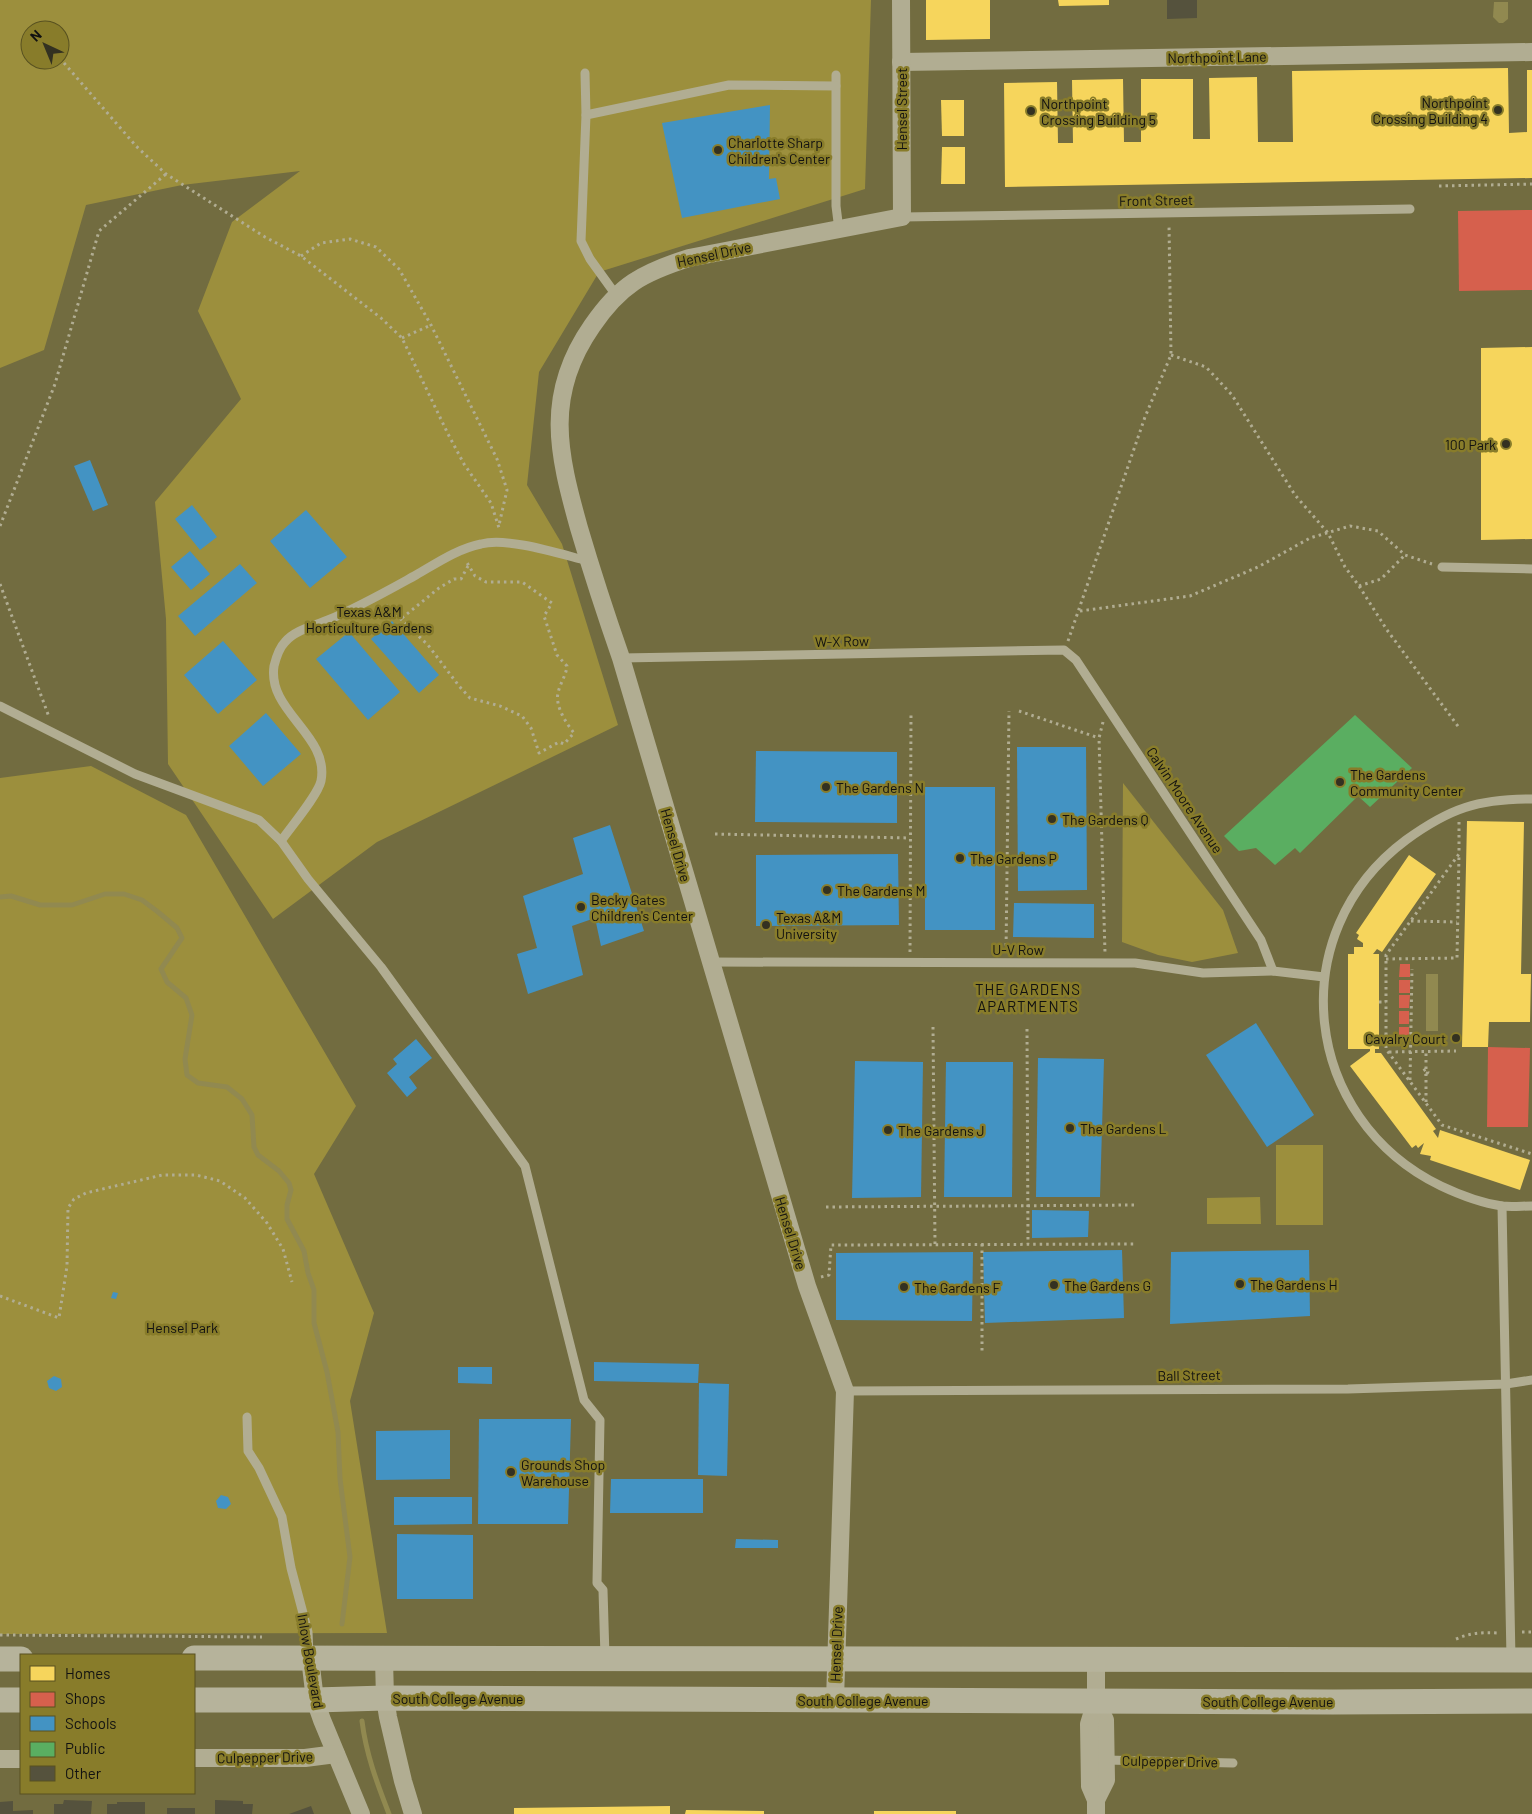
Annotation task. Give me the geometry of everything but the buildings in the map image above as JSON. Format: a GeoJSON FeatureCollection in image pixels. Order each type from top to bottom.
{"type":"FeatureCollection","features":[{"type":"Feature","properties":{"kind":"main road"},"geometry":{"type":"LineString","coordinates":[[195,1658],[1521,1660],[1521,1701]]}},
{"type":"Feature","properties":{"kind":"main road"},"geometry":{"type":"LineString","coordinates":[[0,1659],[20,1659]]}},
{"type":"Feature","properties":{"kind":"main road"},"geometry":{"type":"LineString","coordinates":[[606,1659],[606,1699]]}},
{"type":"Feature","properties":{"kind":"main road","name":"South College Avenue"},"geometry":{"type":"LineString","coordinates":[[195,1700],[385,1698],[1521,1701]]}},
{"type":"Feature","properties":{"kind":"main road"},"geometry":{"type":"LineString","coordinates":[[0,1700],[20,1700]]}},
{"type":"Feature","properties":{"kind":"street","name":"Hensel Street"},"geometry":{"type":"LineString","coordinates":[[901,0],[902,217]]}},
{"type":"Feature","properties":{"kind":"street","name":"Northpoint Lane"},"geometry":{"type":"LineString","coordinates":[[901,62],[1532,52]]}},
{"type":"Feature","properties":{"kind":"street","name":"Hensel Drive"},"geometry":{"type":"LineString","coordinates":[[835,1700],[845,1391],[806,1282],[621,658],[588,561],[568,488],[559,433],[560,407],[566,378],[573,358],[589,330],[616,295],[641,276],[668,264],[689,258],[902,217]]}},
{"type":"Feature","properties":{"kind":"street","name":"Inlow Boulevard"},"geometry":{"type":"LineString","coordinates":[[310,1658],[315,1700],[362,1814]]}},
{"type":"Feature","properties":{"kind":"street"},"geometry":{"type":"LineString","coordinates":[[1096,1658],[1096,1701],[1089,1724],[1090,1786],[1096,1807]]}},
{"type":"Feature","properties":{"kind":"street"},"geometry":{"type":"LineString","coordinates":[[384,1659],[385,1698],[397,1758],[413,1814]]}},
{"type":"Feature","properties":{"kind":"street"},"geometry":{"type":"LineString","coordinates":[[1096,1701],[1105,1720],[1106,1760],[1106,1780],[1096,1807]]}},
{"type":"Feature","properties":{"kind":"street","name":"Culpepper Drive"},"geometry":{"type":"LineString","coordinates":[[195,1758],[305,1758],[336,1754]]}},
{"type":"Feature","properties":{"kind":"street"},"geometry":{"type":"LineString","coordinates":[[0,1759],[20,1759]]}},
{"type":"Feature","properties":{"kind":"lane"},"geometry":{"type":"LineString","coordinates":[[585,73],[586,115],[582,241],[590,259],[616,295]]}},
{"type":"Feature","properties":{"kind":"lane"},"geometry":{"type":"LineString","coordinates":[[836,75],[836,206],[839,230]]}},
{"type":"Feature","properties":{"kind":"lane"},"geometry":{"type":"LineString","coordinates":[[586,115],[728,85],[836,86]]}},
{"type":"Feature","properties":{"kind":"lane","name":"Front Street"},"geometry":{"type":"LineString","coordinates":[[902,217],[1410,209]]}},
{"type":"Feature","properties":{"kind":"lane"},"geometry":{"type":"LineString","coordinates":[[281,841],[307,806],[321,783],[321,760],[310,739],[277,693],[274,678],[278,654],[285,642],[296,633],[359,607],[460,551],[481,543],[502,541],[588,561]]}},
{"type":"Feature","properties":{"kind":"lane"},"geometry":{"type":"LineString","coordinates":[[1442,567],[1532,569]]}},
{"type":"Feature","properties":{"kind":"lane","name":"W-X Row"},"geometry":{"type":"LineString","coordinates":[[621,658],[1064,650]]}},
{"type":"Feature","properties":{"kind":"lane","name":"Calvin Moore Avenue"},"geometry":{"type":"LineString","coordinates":[[1064,650],[1076,660],[1261,940],[1273,971]]}},
{"type":"Feature","properties":{"kind":"lane"},"geometry":{"type":"LineString","coordinates":[[0,706],[134,774],[259,820],[281,841],[308,879],[381,967],[525,1166],[584,1400],[600,1420],[597,1583],[603,1590],[606,1659]]}},
{"type":"Feature","properties":{"kind":"lane"},"geometry":{"type":"LineString","coordinates":[[1532,799],[1482,802],[1458,808],[1424,826],[1394,849],[1370,872],[1350,900],[1333,937],[1324,977],[1324,1016],[1329,1052],[1343,1091],[1368,1129],[1397,1158],[1424,1178],[1461,1196],[1502,1206],[1532,1206]]}},
{"type":"Feature","properties":{"kind":"lane","name":"U-V Row"},"geometry":{"type":"LineString","coordinates":[[710,962],[1136,963],[1203,973],[1273,971],[1324,977]]}},
{"type":"Feature","properties":{"kind":"lane"},"geometry":{"type":"LineString","coordinates":[[1502,1206],[1506,1384],[1521,1660]]}},
{"type":"Feature","properties":{"kind":"lane","name":"Ball Street"},"geometry":{"type":"LineString","coordinates":[[845,1391],[1348,1389],[1506,1384],[1532,1380]]}},
{"type":"Feature","properties":{"kind":"lane","name":"Inlow Boulevard"},"geometry":{"type":"LineString","coordinates":[[247,1417],[248,1451],[259,1468],[282,1517],[291,1568],[308,1632],[310,1658]]}},
{"type":"Feature","properties":{"kind":"lane","name":"Culpepper Drive"},"geometry":{"type":"LineString","coordinates":[[1106,1760],[1233,1763]]}},
{"type":"Feature","properties":{"kind":"path"},"geometry":{"type":"LineString","coordinates":[[70,70],[136,146],[166,174],[265,237],[301,256],[381,318],[402,338],[464,464],[491,503],[502,541]]}},
{"type":"Feature","properties":{"kind":"path"},"geometry":{"type":"LineString","coordinates":[[0,526],[55,384],[99,231],[166,174]]}},
{"type":"Feature","properties":{"kind":"path"},"geometry":{"type":"LineString","coordinates":[[1440,186],[1532,184]]}},
{"type":"Feature","properties":{"kind":"path"},"geometry":{"type":"LineString","coordinates":[[1064,650],[1080,611],[1145,417],[1171,355],[1169,213]]}},
{"type":"Feature","properties":{"kind":"path"},"geometry":{"type":"LineString","coordinates":[[301,256],[321,243],[350,239],[376,248],[399,269],[431,325],[497,459],[507,490],[498,526]]}},
{"type":"Feature","properties":{"kind":"path"},"geometry":{"type":"LineString","coordinates":[[402,338],[431,325]]}},
{"type":"Feature","properties":{"kind":"path"},"geometry":{"type":"LineString","coordinates":[[1171,355],[1206,367],[1232,395],[1295,495],[1328,533],[1345,567],[1387,630],[1460,729]]}},
{"type":"Feature","properties":{"kind":"path"},"geometry":{"type":"LineString","coordinates":[[1080,611],[1190,596],[1258,567],[1310,538],[1350,526],[1378,531],[1405,555],[1442,567]]}},
{"type":"Feature","properties":{"kind":"path"},"geometry":{"type":"LineString","coordinates":[[376,597],[402,618],[428,645],[458,686],[470,698],[500,706],[522,716],[531,728],[539,752],[559,742],[564,744],[574,733],[562,718],[558,694],[568,666],[557,655],[544,616],[552,603],[522,582],[486,582],[475,576],[460,551]]}},
{"type":"Feature","properties":{"kind":"path"},"geometry":{"type":"LineString","coordinates":[[1359,586],[1381,579],[1405,555]]}},
{"type":"Feature","properties":{"kind":"path"},"geometry":{"type":"LineString","coordinates":[[402,618],[439,588],[454,579],[461,579],[469,566]]}},
{"type":"Feature","properties":{"kind":"path"},"geometry":{"type":"LineString","coordinates":[[0,584],[55,734]]}},
{"type":"Feature","properties":{"kind":"path"},"geometry":{"type":"LineString","coordinates":[[1105,963],[1100,738],[1106,707]]}},
{"type":"Feature","properties":{"kind":"path"},"geometry":{"type":"LineString","coordinates":[[1006,963],[1009,711]]}},
{"type":"Feature","properties":{"kind":"path"},"geometry":{"type":"LineString","coordinates":[[1019,711],[1100,738]]}},
{"type":"Feature","properties":{"kind":"path"},"geometry":{"type":"LineString","coordinates":[[910,962],[911,713]]}},
{"type":"Feature","properties":{"kind":"path"},"geometry":{"type":"LineString","coordinates":[[1386,959],[1457,958],[1458,808]]}},
{"type":"Feature","properties":{"kind":"path"},"geometry":{"type":"LineString","coordinates":[[714,834],[910,838]]}},
{"type":"Feature","properties":{"kind":"path"},"geometry":{"type":"LineString","coordinates":[[1459,854],[1386,955],[1386,1050],[1442,1125],[1532,1154]]}},
{"type":"Feature","properties":{"kind":"path"},"geometry":{"type":"LineString","coordinates":[[1410,921],[1457,922]]}},
{"type":"Feature","properties":{"kind":"path"},"geometry":{"type":"LineString","coordinates":[[1410,1081],[1412,969]]}},
{"type":"Feature","properties":{"kind":"path"},"geometry":{"type":"LineString","coordinates":[[1379,1002],[1386,1002]]}},
{"type":"Feature","properties":{"kind":"path"},"geometry":{"type":"LineString","coordinates":[[933,1027],[935,1244]]}},
{"type":"Feature","properties":{"kind":"path"},"geometry":{"type":"LineString","coordinates":[[1027,1029],[1028,1244]]}},
{"type":"Feature","properties":{"kind":"path"},"geometry":{"type":"LineString","coordinates":[[1388,1052],[1456,1051]]}},
{"type":"Feature","properties":{"kind":"path"},"geometry":{"type":"LineString","coordinates":[[1426,1052],[1426,1069],[1423,1071],[1426,1075],[1426,1103]]}},
{"type":"Feature","properties":{"kind":"path"},"geometry":{"type":"LineString","coordinates":[[0,1296],[59,1318],[67,1266],[68,1208],[74,1198],[86,1193],[162,1175],[196,1175],[220,1181],[245,1198],[267,1223],[283,1249],[292,1282]]}},
{"type":"Feature","properties":{"kind":"path"},"geometry":{"type":"LineString","coordinates":[[826,1207],[1136,1205]]}},
{"type":"Feature","properties":{"kind":"path"},"geometry":{"type":"LineString","coordinates":[[806,1282],[829,1275],[831,1244],[1137,1244]]}},
{"type":"Feature","properties":{"kind":"path"},"geometry":{"type":"LineString","coordinates":[[982,1244],[982,1352]]}},
{"type":"Feature","properties":{"kind":"path"},"geometry":{"type":"LineString","coordinates":[[1526,1632],[1532,1632]]}},
{"type":"Feature","properties":{"kind":"path"},"geometry":{"type":"LineString","coordinates":[[0,1635],[259,1636],[267,1639]]}},
{"type":"Feature","properties":{"kind":"green space","name":"Texas A&M Horticulture Gardens"},"geometry":{"type":"Polygon","coordinates":[[[0,0],[871,0],[865,189],[599,272],[539,372],[527,485],[562,544],[618,725],[377,842],[273,919],[168,764],[166,619],[155,502],[241,399],[198,311],[232,222],[300,171],[182,185],[86,205],[44,350],[0,368],[0,0]]]}},
{"type":"Feature","properties":{"kind":"green space","name":"Hensel Park"},"geometry":{"type":"Polygon","coordinates":[[[91,766],[186,815],[356,1106],[314,1174],[374,1313],[350,1401],[387,1633],[0,1634],[0,778],[91,766]]]}},
{"type":"Feature","properties":{"kind":"green space"},"geometry":{"type":"Polygon","coordinates":[[[1123,783],[1223,910],[1238,953],[1192,962],[1158,955],[1122,942],[1123,783]]]}},
{"type":"Feature","properties":{"kind":"green space"},"geometry":{"type":"Polygon","coordinates":[[[1276,1145],[1323,1145],[1323,1225],[1276,1225],[1276,1145]]]}},
{"type":"Feature","properties":{"kind":"green space"},"geometry":{"type":"Polygon","coordinates":[[[1260,1197],[1261,1224],[1207,1224],[1207,1198],[1260,1197]]]}},
{"type":"Feature","properties":{"kind":"shaded area"},"geometry":{"type":"Polygon","coordinates":[[[1494,2],[1508,2],[1508,19],[1503,23],[1499,23],[1493,17],[1494,2]]]}},
{"type":"Feature","properties":{"kind":"shaded area"},"geometry":{"type":"Polygon","coordinates":[[[1426,974],[1438,974],[1438,1031],[1426,1031],[1426,974]]]}},
{"type":"Feature","properties":{"kind":"waterway"},"geometry":{"type":"LineString","coordinates":[[0,897],[11,896],[40,905],[72,905],[105,894],[124,894],[142,900],[158,912],[177,928],[182,938],[161,969],[167,982],[186,998],[192,1015],[185,1059],[187,1075],[198,1083],[227,1087],[242,1099],[252,1115],[254,1147],[258,1155],[279,1171],[289,1183],[291,1190],[287,1205],[287,1219],[304,1251],[308,1273],[314,1290],[314,1323],[327,1372],[338,1432],[340,1479],[350,1557],[342,1624]]}},
{"type":"Feature","properties":{"kind":"waterway"},"geometry":{"type":"LineString","coordinates":[[362,1721],[369,1757],[389,1814]]}},
{"type":"Feature","properties":{"kind":"place","name":"Northpoint Crossing Building 4"},"geometry":{"type":"Point","coordinates":[1498,110]}},
{"type":"Feature","properties":{"kind":"place","name":"Northpoint Crossing Building 5"},"geometry":{"type":"Point","coordinates":[1031,111]}},
{"type":"Feature","properties":{"kind":"place","name":"Charlotte Sharp Children's Center"},"geometry":{"type":"Point","coordinates":[718,150]}},
{"type":"Feature","properties":{"kind":"place","name":"100 Park"},"geometry":{"type":"Point","coordinates":[1506,444]}},
{"type":"Feature","properties":{"kind":"place","name":"The Gardens Community Center"},"geometry":{"type":"Point","coordinates":[1340,782]}},
{"type":"Feature","properties":{"kind":"place","name":"The Gardens N"},"geometry":{"type":"Point","coordinates":[826,787]}},
{"type":"Feature","properties":{"kind":"place","name":"The Gardens Q"},"geometry":{"type":"Point","coordinates":[1052,819]}},
{"type":"Feature","properties":{"kind":"place","name":"The Gardens P"},"geometry":{"type":"Point","coordinates":[960,858]}},
{"type":"Feature","properties":{"kind":"place","name":"The Gardens M"},"geometry":{"type":"Point","coordinates":[827,890]}},
{"type":"Feature","properties":{"kind":"place","name":"Becky Gates Children's Center"},"geometry":{"type":"Point","coordinates":[581,907]}},
{"type":"Feature","properties":{"kind":"place","name":"Texas A&M University"},"geometry":{"type":"Point","coordinates":[766,925]}},
{"type":"Feature","properties":{"kind":"place","name":"Cavalry Court"},"geometry":{"type":"Point","coordinates":[1456,1038]}},
{"type":"Feature","properties":{"kind":"place","name":"The Gardens L"},"geometry":{"type":"Point","coordinates":[1070,1128]}},
{"type":"Feature","properties":{"kind":"place","name":"The Gardens J"},"geometry":{"type":"Point","coordinates":[888,1130]}},
{"type":"Feature","properties":{"kind":"place","name":"The Gardens H"},"geometry":{"type":"Point","coordinates":[1240,1284]}},
{"type":"Feature","properties":{"kind":"place","name":"The Gardens G"},"geometry":{"type":"Point","coordinates":[1054,1285]}},
{"type":"Feature","properties":{"kind":"place","name":"The Gardens F"},"geometry":{"type":"Point","coordinates":[904,1287]}},
{"type":"Feature","properties":{"kind":"place","name":"Grounds Shop Warehouse"},"geometry":{"type":"Point","coordinates":[511,1472]}},
{"type":"Feature","properties":{"kind":"district","name":"THE GARDENS APARTMENTS"},"geometry":{"type":"Point","coordinates":[1028,998]}}]}
